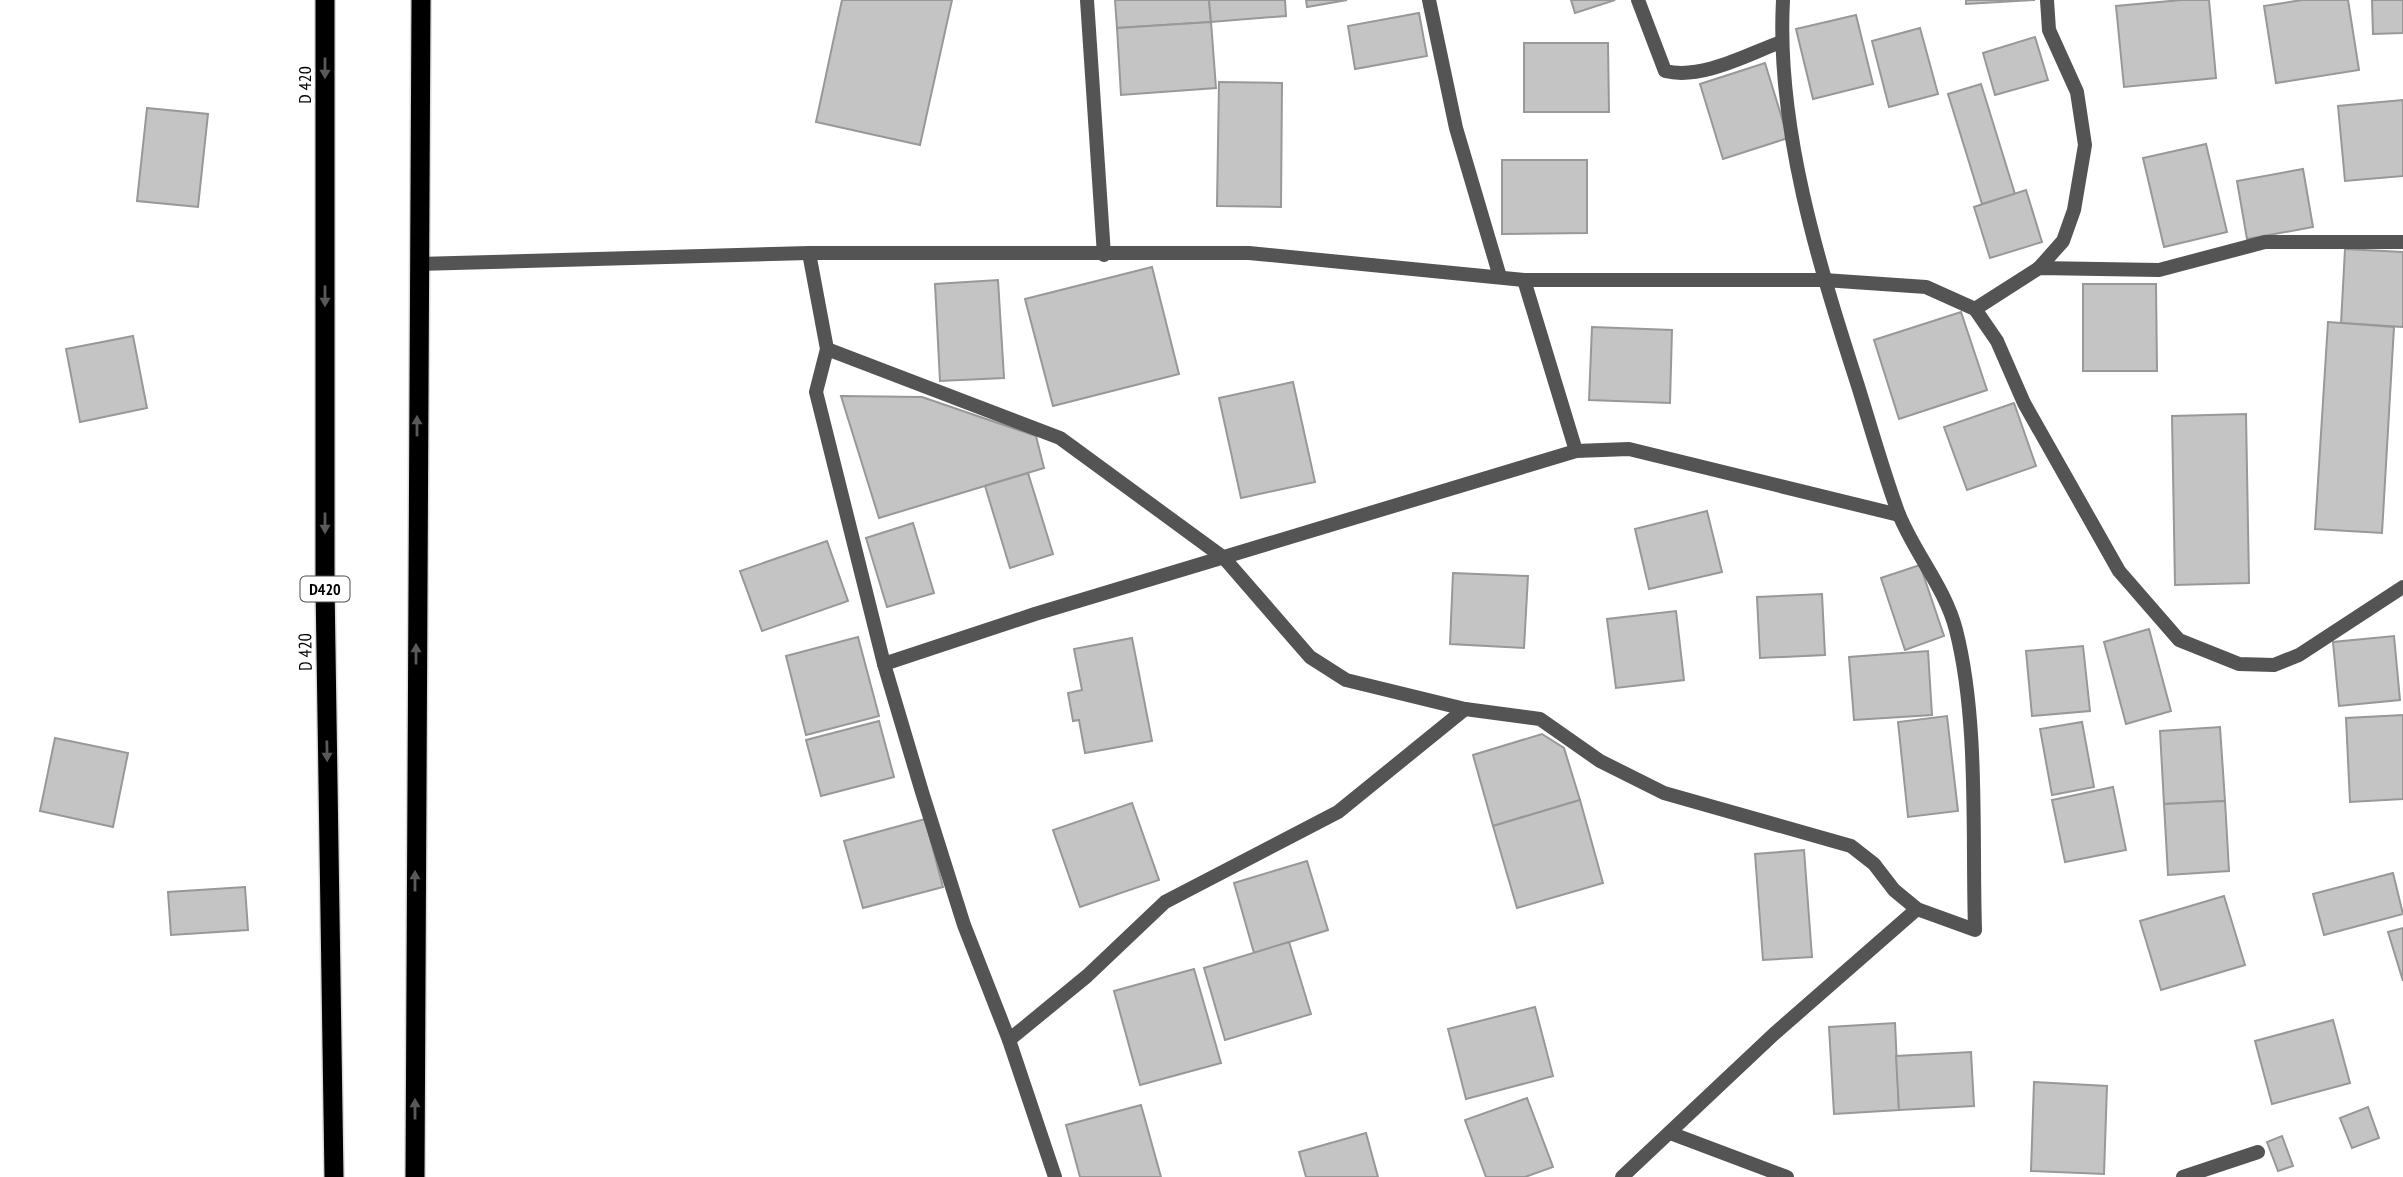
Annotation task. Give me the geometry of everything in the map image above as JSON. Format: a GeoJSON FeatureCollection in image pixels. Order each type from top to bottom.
{"type":"FeatureCollection","features":[{"type":"Feature","properties":{"kind":"highway","name":"D 420"},"geometry":{"type":"LineString","coordinates":[[325,0],[325,585],[334,1177]]}},
{"type":"Feature","properties":{"kind":"highway"},"geometry":{"type":"LineString","coordinates":[[415,1177],[421,0]]}},
{"type":"Feature","properties":{"kind":"street"},"geometry":{"type":"LineString","coordinates":[[1087,0],[1104,255]]}},
{"type":"Feature","properties":{"kind":"street"},"geometry":{"type":"LineString","coordinates":[[1429,0],[1456,128],[1500,277]]}},
{"type":"Feature","properties":{"kind":"street"},"geometry":{"type":"LineString","coordinates":[[1639,0],[1665,71],[1678,75],[1696,73],[1781,42]]}},
{"type":"Feature","properties":{"kind":"street"},"geometry":{"type":"LineString","coordinates":[[828,349],[1060,438],[1224,558],[1310,657],[1346,680],[1465,709],[1540,719],[1600,761],[1664,793],[1852,846],[1874,864],[1894,890],[1917,909],[1975,930],[1969,698],[1956,628],[1929,566],[1899,515],[1824,280],[1797,160],[1781,42],[1783,0]]}},
{"type":"Feature","properties":{"kind":"street"},"geometry":{"type":"LineString","coordinates":[[1975,309],[2039,268],[2063,241],[2074,210],[2085,145],[2077,92],[2049,30],[2046,0]]}},
{"type":"Feature","properties":{"kind":"street"},"geometry":{"type":"LineString","coordinates":[[2039,268],[2159,270],[2265,242],[2403,242]]}},
{"type":"Feature","properties":{"kind":"street"},"geometry":{"type":"LineString","coordinates":[[418,264],[809,253],[1250,253],[1524,280],[1824,280],[1926,287],[1975,309],[1997,341],[2024,402],[2119,571],[2179,640],[2239,664],[2274,665],[2299,655],[2403,587]]}},
{"type":"Feature","properties":{"kind":"street"},"geometry":{"type":"LineString","coordinates":[[809,253],[828,349],[816,392],[884,664],[964,925],[1009,1040],[1055,1177]]}},
{"type":"Feature","properties":{"kind":"street"},"geometry":{"type":"LineString","coordinates":[[1524,280],[1576,451]]}},
{"type":"Feature","properties":{"kind":"street"},"geometry":{"type":"LineString","coordinates":[[884,664],[1035,614],[1576,451],[1629,449],[1899,515]]}},
{"type":"Feature","properties":{"kind":"street"},"geometry":{"type":"LineString","coordinates":[[1009,1040],[1087,976],[1166,902],[1338,812],[1465,709]]}},
{"type":"Feature","properties":{"kind":"street"},"geometry":{"type":"LineString","coordinates":[[1622,1177],[1774,1034],[1917,909]]}},
{"type":"Feature","properties":{"kind":"street"},"geometry":{"type":"LineString","coordinates":[[1670,1133],[1787,1177]]}},
{"type":"Feature","properties":{"kind":"street"},"geometry":{"type":"LineString","coordinates":[[2183,1177],[2258,1152]]}},
{"type":"Feature","properties":{"kind":"building"},"geometry":{"type":"Polygon","coordinates":[[[842,0],[952,0],[920,145],[816,122],[842,0]]]}},
{"type":"Feature","properties":{"kind":"building"},"geometry":{"type":"Polygon","coordinates":[[[1115,0],[1209,0],[1211,22],[1117,28],[1115,0]]]}},
{"type":"Feature","properties":{"kind":"building"},"geometry":{"type":"Polygon","coordinates":[[[1209,0],[1285,0],[1286,16],[1211,22],[1209,0]]]}},
{"type":"Feature","properties":{"kind":"building"},"geometry":{"type":"Polygon","coordinates":[[[1306,0],[1347,0],[1307,7],[1306,0]]]}},
{"type":"Feature","properties":{"kind":"building"},"geometry":{"type":"Polygon","coordinates":[[[1571,0],[1615,0],[1575,13],[1571,0]]]}},
{"type":"Feature","properties":{"kind":"building"},"geometry":{"type":"Polygon","coordinates":[[[1966,0],[2035,0],[1966,4],[1966,0]]]}},
{"type":"Feature","properties":{"kind":"building"},"geometry":{"type":"Polygon","coordinates":[[[2209,0],[2216,78],[2124,87],[2116,6],[2209,0]]]}},
{"type":"Feature","properties":{"kind":"building"},"geometry":{"type":"Polygon","coordinates":[[[2302,0],[2348,0],[2359,70],[2276,83],[2264,6],[2302,0]]]}},
{"type":"Feature","properties":{"kind":"building"},"geometry":{"type":"Polygon","coordinates":[[[2372,0],[2403,0],[2403,33],[2373,34],[2372,0]]]}},
{"type":"Feature","properties":{"kind":"building"},"geometry":{"type":"Polygon","coordinates":[[[1419,13],[1427,56],[1355,69],[1348,26],[1419,13]]]}},
{"type":"Feature","properties":{"kind":"building"},"geometry":{"type":"Polygon","coordinates":[[[1856,15],[1873,84],[1813,99],[1796,29],[1856,15]]]}},
{"type":"Feature","properties":{"kind":"building"},"geometry":{"type":"Polygon","coordinates":[[[1211,22],[1216,88],[1121,95],[1117,28],[1211,22]]]}},
{"type":"Feature","properties":{"kind":"building"},"geometry":{"type":"Polygon","coordinates":[[[1920,28],[1938,94],[1889,107],[1872,41],[1920,28]]]}},
{"type":"Feature","properties":{"kind":"building"},"geometry":{"type":"Polygon","coordinates":[[[2035,37],[2048,80],[1995,95],[1983,53],[2035,37]]]}},
{"type":"Feature","properties":{"kind":"building"},"geometry":{"type":"Polygon","coordinates":[[[1524,43],[1608,43],[1609,112],[1524,112],[1524,43]]]}},
{"type":"Feature","properties":{"kind":"building"},"geometry":{"type":"Polygon","coordinates":[[[1765,63],[1788,138],[1723,159],[1700,84],[1765,63]]]}},
{"type":"Feature","properties":{"kind":"building"},"geometry":{"type":"Polygon","coordinates":[[[1219,82],[1282,83],[1281,207],[1217,206],[1219,82]]]}},
{"type":"Feature","properties":{"kind":"building"},"geometry":{"type":"Polygon","coordinates":[[[1981,84],[2015,194],[1982,204],[1948,94],[1981,84]]]}},
{"type":"Feature","properties":{"kind":"building"},"geometry":{"type":"Polygon","coordinates":[[[2403,100],[2403,176],[2345,181],[2338,106],[2403,100]]]}},
{"type":"Feature","properties":{"kind":"building"},"geometry":{"type":"Polygon","coordinates":[[[147,108],[208,114],[198,207],[137,201],[147,108]]]}},
{"type":"Feature","properties":{"kind":"building"},"geometry":{"type":"Polygon","coordinates":[[[2206,144],[2227,232],[2164,247],[2143,158],[2206,144]]]}},
{"type":"Feature","properties":{"kind":"building"},"geometry":{"type":"Polygon","coordinates":[[[1502,160],[1587,160],[1587,233],[1502,234],[1502,160]]]}},
{"type":"Feature","properties":{"kind":"building"},"geometry":{"type":"Polygon","coordinates":[[[2303,169],[2313,227],[2247,239],[2237,181],[2303,169]]]}},
{"type":"Feature","properties":{"kind":"building"},"geometry":{"type":"Polygon","coordinates":[[[2026,190],[2042,242],[1990,258],[1974,207],[2026,190]]]}},
{"type":"Feature","properties":{"kind":"building"},"geometry":{"type":"Polygon","coordinates":[[[2345,249],[2403,252],[2403,327],[2341,323],[2345,249]]]}},
{"type":"Feature","properties":{"kind":"building"},"geometry":{"type":"Polygon","coordinates":[[[1152,267],[1179,374],[1053,406],[1025,299],[1152,267]]]}},
{"type":"Feature","properties":{"kind":"building"},"geometry":{"type":"Polygon","coordinates":[[[998,280],[1004,378],[940,381],[935,284],[998,280]]]}},
{"type":"Feature","properties":{"kind":"building"},"geometry":{"type":"Polygon","coordinates":[[[2083,284],[2156,284],[2157,371],[2083,371],[2083,284]]]}},
{"type":"Feature","properties":{"kind":"building"},"geometry":{"type":"Polygon","coordinates":[[[1961,312],[1987,390],[1899,419],[1874,340],[1961,312]]]}},
{"type":"Feature","properties":{"kind":"building"},"geometry":{"type":"Polygon","coordinates":[[[2328,322],[2394,327],[2382,533],[2315,529],[2328,322]]]}},
{"type":"Feature","properties":{"kind":"building"},"geometry":{"type":"Polygon","coordinates":[[[1592,327],[1672,330],[1670,403],[1589,400],[1592,327]]]}},
{"type":"Feature","properties":{"kind":"building"},"geometry":{"type":"Polygon","coordinates":[[[133,336],[147,408],[80,422],[66,349],[133,336]]]}},
{"type":"Feature","properties":{"kind":"building"},"geometry":{"type":"Polygon","coordinates":[[[1293,382],[1315,482],[1241,498],[1219,398],[1293,382]]]}},
{"type":"Feature","properties":{"kind":"building"},"geometry":{"type":"Polygon","coordinates":[[[841,396],[922,397],[1036,436],[1044,468],[879,518],[841,396]]]}},
{"type":"Feature","properties":{"kind":"building"},"geometry":{"type":"Polygon","coordinates":[[[2014,403],[2036,466],[1967,490],[1944,427],[2014,403]]]}},
{"type":"Feature","properties":{"kind":"building"},"geometry":{"type":"Polygon","coordinates":[[[2246,414],[2249,583],[2175,585],[2172,416],[2246,414]]]}},
{"type":"Feature","properties":{"kind":"building"},"geometry":{"type":"Polygon","coordinates":[[[1028,473],[1053,554],[1010,568],[985,486],[1028,473]]]}},
{"type":"Feature","properties":{"kind":"building"},"geometry":{"type":"Polygon","coordinates":[[[1707,511],[1722,572],[1649,589],[1635,529],[1707,511]]]}},
{"type":"Feature","properties":{"kind":"building"},"geometry":{"type":"Polygon","coordinates":[[[913,523],[934,593],[887,607],[866,538],[913,523]]]}},
{"type":"Feature","properties":{"kind":"building"},"geometry":{"type":"Polygon","coordinates":[[[827,541],[848,601],[762,631],[740,571],[827,541]]]}},
{"type":"Feature","properties":{"kind":"building"},"geometry":{"type":"Polygon","coordinates":[[[1920,565],[1944,636],[1905,650],[1881,578],[1920,565]]]}},
{"type":"Feature","properties":{"kind":"building"},"geometry":{"type":"Polygon","coordinates":[[[1453,573],[1528,576],[1524,648],[1450,644],[1453,573]]]}},
{"type":"Feature","properties":{"kind":"building"},"geometry":{"type":"Polygon","coordinates":[[[1822,594],[1825,655],[1760,658],[1757,597],[1822,594]]]}},
{"type":"Feature","properties":{"kind":"building"},"geometry":{"type":"Polygon","coordinates":[[[1676,611],[1684,680],[1616,688],[1607,619],[1676,611]]]}},
{"type":"Feature","properties":{"kind":"building"},"geometry":{"type":"Polygon","coordinates":[[[2149,629],[2171,711],[2126,724],[2104,642],[2149,629]]]}},
{"type":"Feature","properties":{"kind":"building"},"geometry":{"type":"Polygon","coordinates":[[[2394,636],[2400,700],[2339,706],[2333,642],[2394,636]]]}},
{"type":"Feature","properties":{"kind":"building"},"geometry":{"type":"Polygon","coordinates":[[[858,637],[879,716],[806,735],[786,656],[858,637]]]}},
{"type":"Feature","properties":{"kind":"building"},"geometry":{"type":"Polygon","coordinates":[[[1132,638],[1152,741],[1085,753],[1079,720],[1073,721],[1068,693],[1082,690],[1074,649],[1132,638]]]}},
{"type":"Feature","properties":{"kind":"building"},"geometry":{"type":"Polygon","coordinates":[[[2083,646],[2090,711],[2032,716],[2026,651],[2083,646]]]}},
{"type":"Feature","properties":{"kind":"building"},"geometry":{"type":"Polygon","coordinates":[[[1928,651],[1932,715],[1854,720],[1849,657],[1928,651]]]}},
{"type":"Feature","properties":{"kind":"building"},"geometry":{"type":"Polygon","coordinates":[[[2403,715],[2403,799],[2350,802],[2346,718],[2403,715]]]}},
{"type":"Feature","properties":{"kind":"building"},"geometry":{"type":"Polygon","coordinates":[[[1947,716],[1958,811],[1908,817],[1898,722],[1947,716]]]}},
{"type":"Feature","properties":{"kind":"building"},"geometry":{"type":"Polygon","coordinates":[[[879,721],[894,777],[821,796],[806,740],[879,721]]]}},
{"type":"Feature","properties":{"kind":"building"},"geometry":{"type":"Polygon","coordinates":[[[2082,722],[2094,787],[2052,795],[2040,729],[2082,722]]]}},
{"type":"Feature","properties":{"kind":"building"},"geometry":{"type":"Polygon","coordinates":[[[2220,727],[2225,801],[2164,804],[2160,731],[2220,727]]]}},
{"type":"Feature","properties":{"kind":"building"},"geometry":{"type":"Polygon","coordinates":[[[1542,734],[1564,748],[1580,800],[1493,826],[1473,755],[1542,734]]]}},
{"type":"Feature","properties":{"kind":"building"},"geometry":{"type":"Polygon","coordinates":[[[55,738],[128,753],[113,827],[40,811],[55,738]]]}},
{"type":"Feature","properties":{"kind":"building"},"geometry":{"type":"Polygon","coordinates":[[[2113,787],[2126,850],[2065,862],[2052,800],[2113,787]]]}},
{"type":"Feature","properties":{"kind":"building"},"geometry":{"type":"Polygon","coordinates":[[[1580,800],[1603,883],[1517,908],[1493,826],[1580,800]]]}},
{"type":"Feature","properties":{"kind":"building"},"geometry":{"type":"Polygon","coordinates":[[[2225,801],[2229,871],[2168,875],[2164,804],[2225,801]]]}},
{"type":"Feature","properties":{"kind":"building"},"geometry":{"type":"Polygon","coordinates":[[[1132,803],[1159,880],[1080,907],[1053,830],[1132,803]]]}},
{"type":"Feature","properties":{"kind":"building"},"geometry":{"type":"Polygon","coordinates":[[[925,819],[943,887],[863,908],[844,841],[925,819]]]}},
{"type":"Feature","properties":{"kind":"building"},"geometry":{"type":"Polygon","coordinates":[[[1804,850],[1812,957],[1763,960],[1755,854],[1804,850]]]}},
{"type":"Feature","properties":{"kind":"building"},"geometry":{"type":"Polygon","coordinates":[[[1307,861],[1328,930],[1254,953],[1234,883],[1307,861]]]}},
{"type":"Feature","properties":{"kind":"building"},"geometry":{"type":"Polygon","coordinates":[[[2393,873],[2403,914],[2324,935],[2313,894],[2393,873]]]}},
{"type":"Feature","properties":{"kind":"building"},"geometry":{"type":"Polygon","coordinates":[[[245,887],[248,930],[171,935],[168,892],[245,887]]]}},
{"type":"Feature","properties":{"kind":"building"},"geometry":{"type":"Polygon","coordinates":[[[2224,896],[2245,965],[2161,990],[2140,921],[2224,896]]]}},
{"type":"Feature","properties":{"kind":"building"},"geometry":{"type":"Polygon","coordinates":[[[2403,928],[2403,981],[2388,932],[2403,928]]]}},
{"type":"Feature","properties":{"kind":"building"},"geometry":{"type":"Polygon","coordinates":[[[1289,942],[1311,1014],[1225,1040],[1204,968],[1289,942]]]}},
{"type":"Feature","properties":{"kind":"building"},"geometry":{"type":"Polygon","coordinates":[[[1194,969],[1221,1063],[1140,1085],[1114,991],[1194,969]]]}},
{"type":"Feature","properties":{"kind":"building"},"geometry":{"type":"Polygon","coordinates":[[[1535,1007],[1553,1076],[1466,1099],[1448,1029],[1535,1007]]]}},
{"type":"Feature","properties":{"kind":"building"},"geometry":{"type":"Polygon","coordinates":[[[2333,1020],[2350,1083],[2272,1104],[2255,1041],[2333,1020]]]}},
{"type":"Feature","properties":{"kind":"building"},"geometry":{"type":"Polygon","coordinates":[[[1895,1023],[1899,1110],[1834,1114],[1829,1027],[1895,1023]]]}},
{"type":"Feature","properties":{"kind":"building"},"geometry":{"type":"Polygon","coordinates":[[[1971,1052],[1974,1106],[1899,1110],[1896,1056],[1971,1052]]]}},
{"type":"Feature","properties":{"kind":"building"},"geometry":{"type":"Polygon","coordinates":[[[2034,1082],[2107,1086],[2104,1174],[2031,1171],[2034,1082]]]}},
{"type":"Feature","properties":{"kind":"building"},"geometry":{"type":"Polygon","coordinates":[[[1527,1098],[1553,1167],[1525,1177],[1486,1177],[1465,1120],[1527,1098]]]}},
{"type":"Feature","properties":{"kind":"building"},"geometry":{"type":"Polygon","coordinates":[[[1141,1105],[1161,1177],[1080,1177],[1066,1125],[1141,1105]]]}},
{"type":"Feature","properties":{"kind":"building"},"geometry":{"type":"Polygon","coordinates":[[[2368,1107],[2379,1138],[2352,1148],[2340,1118],[2368,1107]]]}},
{"type":"Feature","properties":{"kind":"building"},"geometry":{"type":"Polygon","coordinates":[[[1366,1133],[1378,1177],[1306,1177],[1299,1152],[1366,1133]]]}},
{"type":"Feature","properties":{"kind":"building"},"geometry":{"type":"Polygon","coordinates":[[[2282,1136],[2293,1166],[2278,1171],[2267,1142],[2282,1136]]]}}]}
